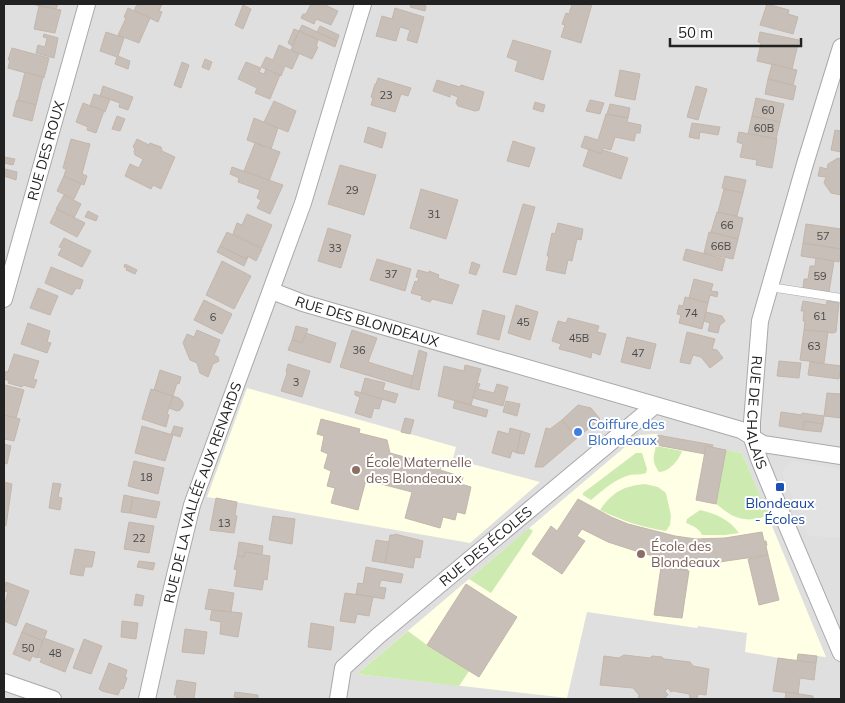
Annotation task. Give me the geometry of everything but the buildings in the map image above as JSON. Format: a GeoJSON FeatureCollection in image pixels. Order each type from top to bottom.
{"type":"FeatureCollection","features":[{"type":"Feature","properties":{"kind":"street","name":"RUE DES ROUX"},"geometry":{"type":"LineString","coordinates":[[4,299],[87,4]]}},
{"type":"Feature","properties":{"kind":"street"},"geometry":{"type":"LineString","coordinates":[[272,291],[303,202],[363,4]]}},
{"type":"Feature","properties":{"kind":"street","name":"RUE DE CHALAIS"},"geometry":{"type":"LineString","coordinates":[[841,47],[760,321],[752,412],[752,438],[770,486],[841,653]]}},
{"type":"Feature","properties":{"kind":"street","name":"RUE DES BLONDEAUX"},"geometry":{"type":"LineString","coordinates":[[272,291],[303,303],[741,430],[763,444],[841,456]]}},
{"type":"Feature","properties":{"kind":"street","name":"RUE DE LA VALLÉE AUX RENARDS"},"geometry":{"type":"LineString","coordinates":[[147,699],[192,505],[262,313],[272,291]]}},
{"type":"Feature","properties":{"kind":"street","name":"RUE DES ÉCOLES"},"geometry":{"type":"LineString","coordinates":[[338,699],[343,668],[378,636],[654,406]]}},
{"type":"Feature","properties":{"kind":"street"},"geometry":{"type":"LineString","coordinates":[[4,682],[53,699]]}},
{"type":"Feature","properties":{"kind":"lane"},"geometry":{"type":"LineString","coordinates":[[770,287],[841,298]]}},
{"type":"Feature","properties":{"kind":"shaded area"},"geometry":{"type":"Polygon","coordinates":[[[4,4],[841,4],[841,699],[4,699],[4,4]]]}},
{"type":"Feature","properties":{"kind":"shaded area","name":"École Maternelle des Blondeaux"},"geometry":{"type":"Polygon","coordinates":[[[247,388],[456,447],[453,459],[540,482],[470,543],[207,497],[247,388]]]}},
{"type":"Feature","properties":{"kind":"shaded area","name":"École des Blondeaux"},"geometry":{"type":"Polygon","coordinates":[[[656,434],[713,445],[713,448],[742,453],[826,657],[799,654],[797,661],[745,652],[747,633],[698,626],[697,628],[587,612],[567,698],[357,674],[639,435],[656,434]]]}},
{"type":"Feature","properties":{"kind":"shaded area"},"geometry":{"type":"Polygon","coordinates":[[[792,461],[841,469],[841,538],[808,536],[782,472],[792,461]]]}},
{"type":"Feature","properties":{"kind":"green space"},"geometry":{"type":"Polygon","coordinates":[[[656,446],[682,451],[673,465],[659,472],[654,460],[656,446]]]}},
{"type":"Feature","properties":{"kind":"green space"},"geometry":{"type":"Polygon","coordinates":[[[726,450],[742,453],[768,515],[760,518],[744,519],[731,515],[716,504],[726,450]]]}},
{"type":"Feature","properties":{"kind":"green space"},"geometry":{"type":"Polygon","coordinates":[[[636,453],[642,453],[647,469],[646,473],[630,475],[619,479],[591,500],[583,495],[583,493],[636,453]]]}},
{"type":"Feature","properties":{"kind":"green space"},"geometry":{"type":"Polygon","coordinates":[[[645,484],[658,487],[666,493],[671,516],[670,525],[666,531],[632,523],[600,510],[619,491],[631,486],[645,484]]]}},
{"type":"Feature","properties":{"kind":"green space"},"geometry":{"type":"Polygon","coordinates":[[[700,510],[722,518],[739,533],[702,535],[693,526],[686,523],[687,519],[700,510]]]}},
{"type":"Feature","properties":{"kind":"green space"},"geometry":{"type":"Polygon","coordinates":[[[529,528],[533,531],[491,593],[469,579],[529,528]]]}},
{"type":"Feature","properties":{"kind":"green space"},"geometry":{"type":"Polygon","coordinates":[[[408,631],[469,671],[459,686],[357,674],[408,631]]]}},
{"type":"Feature","properties":{"kind":"place","name":"Coiffure des Blondeaux"},"geometry":{"type":"Point","coordinates":[578,432]}},
{"type":"Feature","properties":{"kind":"place","name":"École Maternelle des Blondeaux"},"geometry":{"type":"Point","coordinates":[356,470]}},
{"type":"Feature","properties":{"kind":"place","name":"Blondeaux - Écoles"},"geometry":{"type":"Point","coordinates":[780,487]}},
{"type":"Feature","properties":{"kind":"place","name":"École des Blondeaux"},"geometry":{"type":"Point","coordinates":[641,554]}}]}
